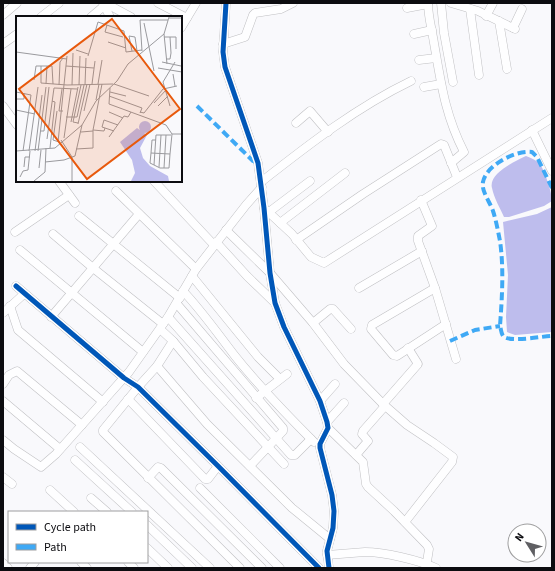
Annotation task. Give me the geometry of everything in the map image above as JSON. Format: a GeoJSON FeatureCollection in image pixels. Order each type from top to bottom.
{"type":"FeatureCollection","features":[{"type":"Feature","properties":{"kind":"street"},"geometry":{"type":"LineString","coordinates":[[3,15],[17,3]]}},
{"type":"Feature","properties":{"kind":"street"},"geometry":{"type":"LineString","coordinates":[[42,16],[59,3]]}},
{"type":"Feature","properties":{"kind":"street"},"geometry":{"type":"LineString","coordinates":[[158,3],[187,18]]}},
{"type":"Feature","properties":{"kind":"street"},"geometry":{"type":"LineString","coordinates":[[182,26],[196,3]]}},
{"type":"Feature","properties":{"kind":"street"},"geometry":{"type":"LineString","coordinates":[[226,3],[223,44],[224,59],[227,75],[256,153],[267,210],[270,273],[274,303],[320,401],[327,425],[364,464],[367,486],[405,522],[428,547],[429,550],[426,566]]}},
{"type":"Feature","properties":{"kind":"street"},"geometry":{"type":"LineString","coordinates":[[223,44],[245,37],[255,13],[281,9],[293,3]]}},
{"type":"Feature","properties":{"kind":"street"},"geometry":{"type":"LineString","coordinates":[[440,3],[453,82]]}},
{"type":"Feature","properties":{"kind":"street"},"geometry":{"type":"LineString","coordinates":[[451,3],[470,9],[514,29],[522,9]]}},
{"type":"Feature","properties":{"kind":"street"},"geometry":{"type":"LineString","coordinates":[[486,16],[493,3]]}},
{"type":"Feature","properties":{"kind":"street"},"geometry":{"type":"LineString","coordinates":[[92,16],[104,4]]}},
{"type":"Feature","properties":{"kind":"street"},"geometry":{"type":"LineString","coordinates":[[104,4],[110,16]]}},
{"type":"Feature","properties":{"kind":"street"},"geometry":{"type":"LineString","coordinates":[[104,4],[129,16]]}},
{"type":"Feature","properties":{"kind":"street"},"geometry":{"type":"LineString","coordinates":[[407,8],[428,4],[441,84],[451,123],[464,152],[451,163]]}},
{"type":"Feature","properties":{"kind":"street"},"geometry":{"type":"LineString","coordinates":[[470,9],[479,75]]}},
{"type":"Feature","properties":{"kind":"street"},"geometry":{"type":"LineString","coordinates":[[498,22],[507,69]]}},
{"type":"Feature","properties":{"kind":"street"},"geometry":{"type":"LineString","coordinates":[[414,34],[432,30]]}},
{"type":"Feature","properties":{"kind":"street"},"geometry":{"type":"LineString","coordinates":[[3,44],[16,38]]}},
{"type":"Feature","properties":{"kind":"street"},"geometry":{"type":"LineString","coordinates":[[419,60],[436,58]]}},
{"type":"Feature","properties":{"kind":"street"},"geometry":{"type":"LineString","coordinates":[[3,440],[41,467],[60,449],[124,378],[162,327],[194,273],[215,243],[261,185],[328,132],[366,105],[411,81]]}},
{"type":"Feature","properties":{"kind":"street"},"geometry":{"type":"LineString","coordinates":[[424,87],[441,84]]}},
{"type":"Feature","properties":{"kind":"street"},"geometry":{"type":"LineString","coordinates":[[3,106],[16,124]]}},
{"type":"Feature","properties":{"kind":"street"},"geometry":{"type":"LineString","coordinates":[[296,123],[310,111],[328,132]]}},
{"type":"Feature","properties":{"kind":"street"},"geometry":{"type":"LineString","coordinates":[[267,210],[292,234],[311,257],[324,262],[552,118]]}},
{"type":"Feature","properties":{"kind":"street"},"geometry":{"type":"LineString","coordinates":[[532,130],[552,171]]}},
{"type":"Feature","properties":{"kind":"street"},"geometry":{"type":"LineString","coordinates":[[296,240],[363,194],[441,144],[444,145],[457,177]]}},
{"type":"Feature","properties":{"kind":"street"},"geometry":{"type":"LineString","coordinates":[[280,223],[344,173]]}},
{"type":"Feature","properties":{"kind":"street"},"geometry":{"type":"LineString","coordinates":[[267,210],[310,181]]}},
{"type":"Feature","properties":{"kind":"street"},"geometry":{"type":"LineString","coordinates":[[60,182],[76,203]]}},
{"type":"Feature","properties":{"kind":"street"},"geometry":{"type":"LineString","coordinates":[[155,182],[274,303]]}},
{"type":"Feature","properties":{"kind":"street"},"geometry":{"type":"LineString","coordinates":[[116,191],[194,273],[258,357],[280,379]]}},
{"type":"Feature","properties":{"kind":"street"},"geometry":{"type":"LineString","coordinates":[[15,232],[69,195]]}},
{"type":"Feature","properties":{"kind":"street"},"geometry":{"type":"LineString","coordinates":[[421,200],[432,226],[417,238],[435,288],[456,359]]}},
{"type":"Feature","properties":{"kind":"street"},"geometry":{"type":"LineString","coordinates":[[51,317],[139,214]]}},
{"type":"Feature","properties":{"kind":"street"},"geometry":{"type":"LineString","coordinates":[[79,216],[180,298],[198,307],[242,364],[289,418],[320,448]]}},
{"type":"Feature","properties":{"kind":"street"},"geometry":{"type":"LineString","coordinates":[[226,230],[270,273],[313,323],[344,364],[384,405],[406,425],[434,443],[453,458],[405,522]]}},
{"type":"Feature","properties":{"kind":"street"},"geometry":{"type":"LineString","coordinates":[[53,234],[162,327],[203,377],[284,464]]}},
{"type":"Feature","properties":{"kind":"street"},"geometry":{"type":"LineString","coordinates":[[20,250],[143,352]]}},
{"type":"Feature","properties":{"kind":"street"},"geometry":{"type":"LineString","coordinates":[[359,288],[422,251]]}},
{"type":"Feature","properties":{"kind":"street"},"geometry":{"type":"LineString","coordinates":[[16,286],[124,378],[138,386],[319,568]]}},
{"type":"Feature","properties":{"kind":"street"},"geometry":{"type":"LineString","coordinates":[[435,288],[372,325],[371,329],[393,355],[397,356],[446,324]]}},
{"type":"Feature","properties":{"kind":"street"},"geometry":{"type":"LineString","coordinates":[[3,313],[24,294]]}},
{"type":"Feature","properties":{"kind":"street"},"geometry":{"type":"LineString","coordinates":[[180,298],[256,398],[283,428],[283,431],[277,438],[250,466]]}},
{"type":"Feature","properties":{"kind":"street"},"geometry":{"type":"LineString","coordinates":[[10,306],[18,330],[103,402]]}},
{"type":"Feature","properties":{"kind":"street"},"geometry":{"type":"LineString","coordinates":[[313,323],[330,309],[333,309],[350,329]]}},
{"type":"Feature","properties":{"kind":"street"},"geometry":{"type":"LineString","coordinates":[[168,317],[292,456],[295,455],[310,439]]}},
{"type":"Feature","properties":{"kind":"street"},"geometry":{"type":"LineString","coordinates":[[173,341],[158,366],[138,386],[103,430],[103,432],[240,568]]}},
{"type":"Feature","properties":{"kind":"street"},"geometry":{"type":"LineString","coordinates":[[356,455],[368,441],[362,434],[363,431],[418,364],[408,348]]}},
{"type":"Feature","properties":{"kind":"street"},"geometry":{"type":"LineString","coordinates":[[158,366],[207,424],[292,508],[330,539]]}},
{"type":"Feature","properties":{"kind":"street"},"geometry":{"type":"LineString","coordinates":[[3,384],[9,375],[17,371],[82,425]]}},
{"type":"Feature","properties":{"kind":"street"},"geometry":{"type":"LineString","coordinates":[[256,398],[287,374]]}},
{"type":"Feature","properties":{"kind":"street"},"geometry":{"type":"LineString","coordinates":[[320,401],[335,384]]}},
{"type":"Feature","properties":{"kind":"street"},"geometry":{"type":"LineString","coordinates":[[262,405],[272,397]]}},
{"type":"Feature","properties":{"kind":"street"},"geometry":{"type":"LineString","coordinates":[[128,399],[205,479],[208,479],[218,466]]}},
{"type":"Feature","properties":{"kind":"street"},"geometry":{"type":"LineString","coordinates":[[3,401],[60,449]]}},
{"type":"Feature","properties":{"kind":"street"},"geometry":{"type":"LineString","coordinates":[[329,568],[327,555],[334,521],[333,502],[320,444],[327,425],[344,403]]}},
{"type":"Feature","properties":{"kind":"street"},"geometry":{"type":"LineString","coordinates":[[80,447],[210,568]]}},
{"type":"Feature","properties":{"kind":"street"},"geometry":{"type":"LineString","coordinates":[[75,460],[131,511]]}},
{"type":"Feature","properties":{"kind":"street"},"geometry":{"type":"LineString","coordinates":[[148,478],[158,467],[161,468],[262,568]]}},
{"type":"Feature","properties":{"kind":"street"},"geometry":{"type":"LineString","coordinates":[[3,477],[12,484]]}},
{"type":"Feature","properties":{"kind":"street"},"geometry":{"type":"LineString","coordinates":[[200,488],[280,568]]}},
{"type":"Feature","properties":{"kind":"street"},"geometry":{"type":"LineString","coordinates":[[50,490],[73,511]]}},
{"type":"Feature","properties":{"kind":"street"},"geometry":{"type":"LineString","coordinates":[[91,498],[106,511]]}},
{"type":"Feature","properties":{"kind":"street"},"geometry":{"type":"LineString","coordinates":[[148,526],[192,568]]}},
{"type":"Feature","properties":{"kind":"street"},"geometry":{"type":"LineString","coordinates":[[148,549],[168,568]]}},
{"type":"Feature","properties":{"kind":"street"},"geometry":{"type":"LineString","coordinates":[[327,555],[366,552],[407,559],[436,568]]}},
{"type":"Feature","properties":{"kind":"street"},"geometry":{"type":"LineString","coordinates":[[3,563],[8,568]]}},
{"type":"Feature","properties":{"kind":"water"},"geometry":{"type":"Polygon","coordinates":[[[526,156],[540,164],[548,182],[552,201],[544,206],[509,217],[504,217],[494,195],[492,183],[494,178],[503,169],[526,156]]]}},
{"type":"Feature","properties":{"kind":"water"},"geometry":{"type":"Polygon","coordinates":[[[552,207],[552,332],[515,335],[507,332],[506,317],[508,275],[503,222],[537,214],[552,207]]]}},
{"type":"Feature","properties":{"kind":"marked path"},"geometry":{"type":"LineString","coordinates":[[197,106],[253,161],[258,163]]}},
{"type":"Feature","properties":{"kind":"marked path"},"geometry":{"type":"LineString","coordinates":[[552,188],[537,157],[532,152],[518,153],[503,160],[490,170],[485,176],[483,182],[484,193],[492,208],[500,241],[502,273],[500,326],[502,335],[512,339],[552,336]]}},
{"type":"Feature","properties":{"kind":"marked path"},"geometry":{"type":"LineString","coordinates":[[450,341],[475,330],[500,326]]}},
{"type":"Feature","properties":{"kind":"cycle path"},"geometry":{"type":"LineString","coordinates":[[226,3],[223,52],[225,67],[258,163],[270,273],[275,303],[284,327],[320,401],[327,422],[328,428],[320,444],[320,448],[332,495],[334,511],[333,528],[327,551],[329,568]]}},
{"type":"Feature","properties":{"kind":"cycle path"},"geometry":{"type":"LineString","coordinates":[[16,286],[124,378],[138,387],[319,568]]}}]}
